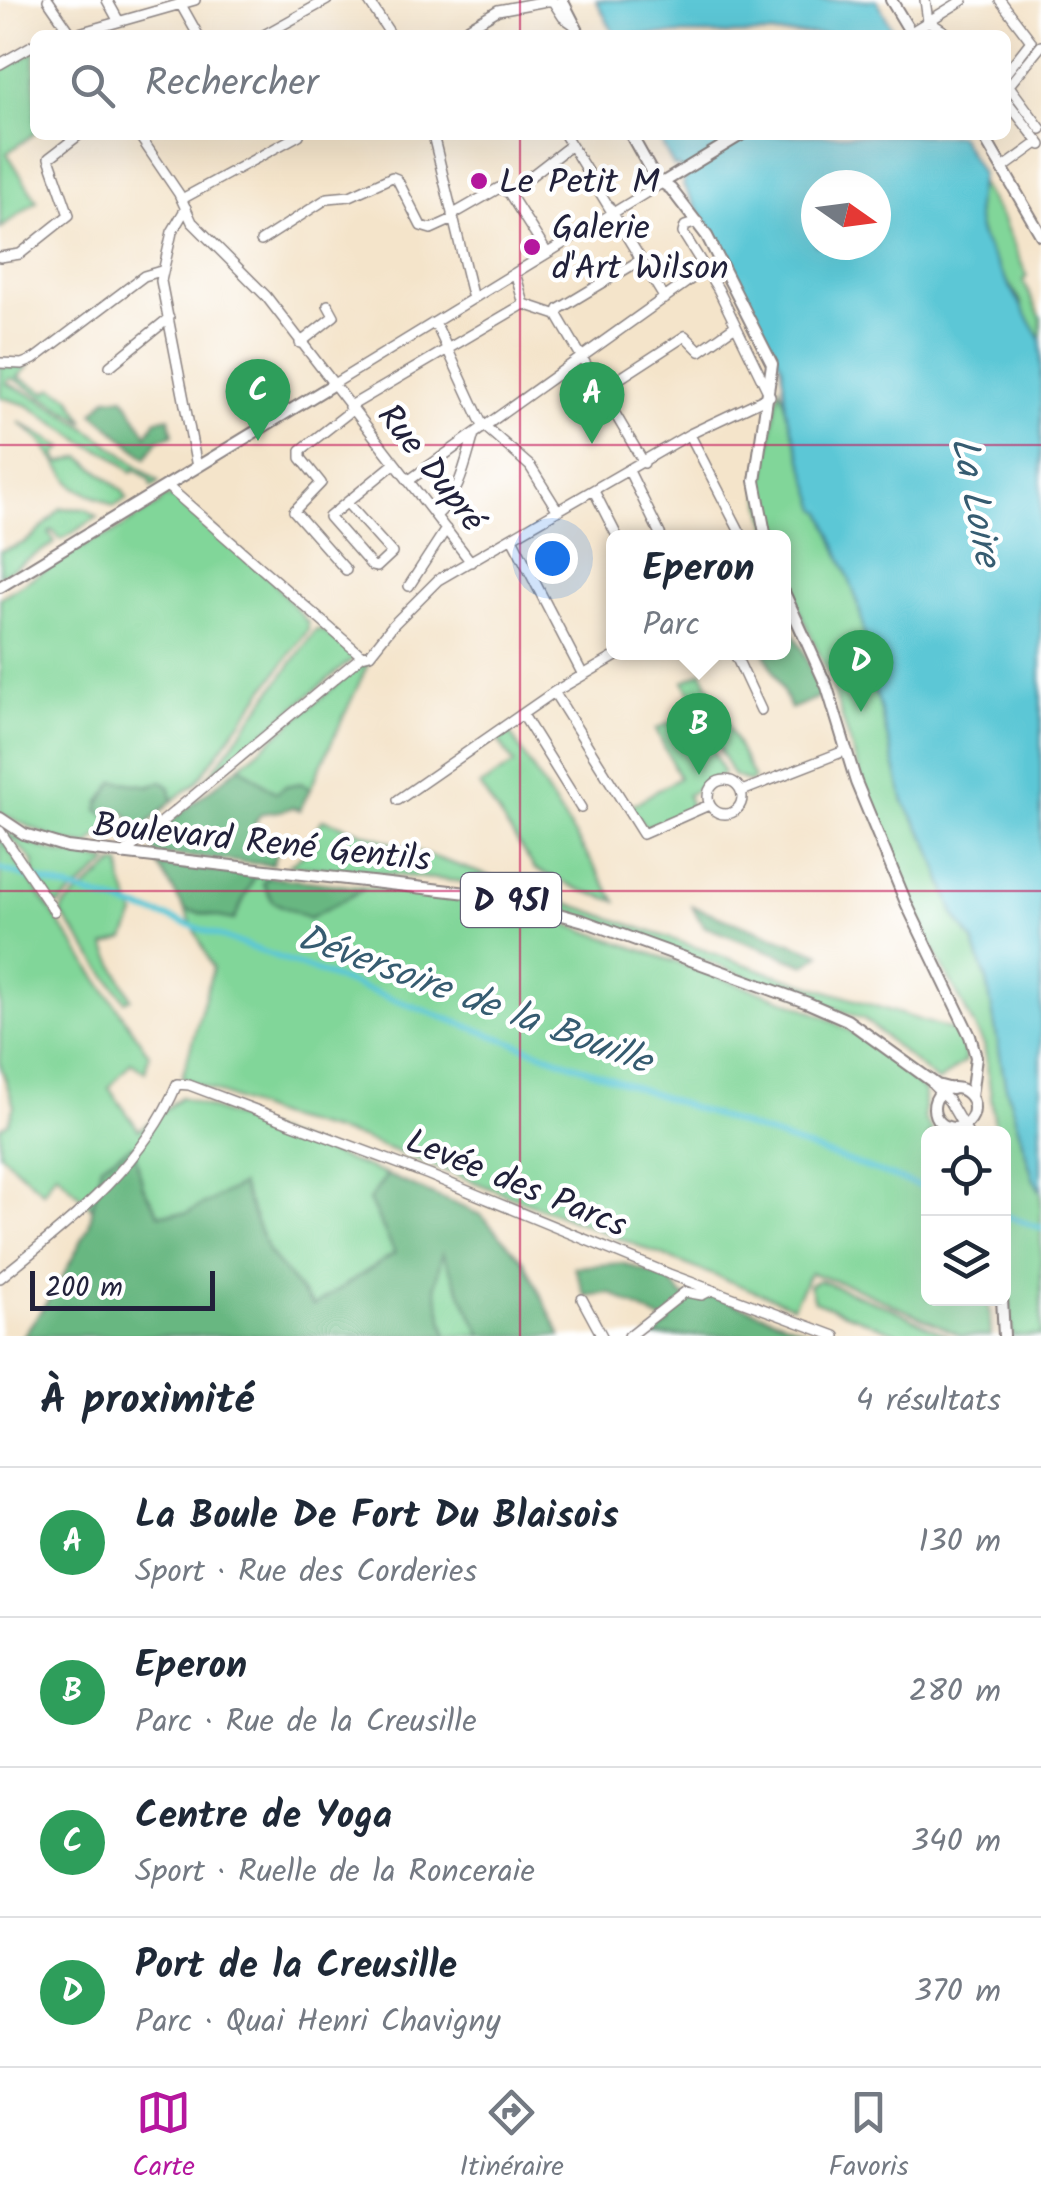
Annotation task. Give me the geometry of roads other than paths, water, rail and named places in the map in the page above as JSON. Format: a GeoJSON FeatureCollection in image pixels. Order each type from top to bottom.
{"type":"FeatureCollection","features":[{"type":"Feature","properties":{"kind":"main road"},"geometry":{"type":"LineString","coordinates":[[562,0],[578,30]]}},
{"type":"Feature","properties":{"kind":"main road"},"geometry":{"type":"LineString","coordinates":[[891,0],[908,30]]}},
{"type":"Feature","properties":{"kind":"main road"},"geometry":{"type":"LineString","coordinates":[[633,140],[650,171],[671,188],[698,222],[730,276],[772,364],[755,481],[764,530]]}},
{"type":"Feature","properties":{"kind":"main road"},"geometry":{"type":"LineString","coordinates":[[662,184],[734,140]]}},
{"type":"Feature","properties":{"kind":"main road"},"geometry":{"type":"LineString","coordinates":[[986,140],[1041,235]]}},
{"type":"Feature","properties":{"kind":"main road"},"geometry":{"type":"LineString","coordinates":[[0,587],[332,385]]}},
{"type":"Feature","properties":{"kind":"main road"},"geometry":{"type":"LineString","coordinates":[[791,607],[828,687],[862,798],[912,917],[974,1047],[976,1064],[970,1082],[974,1108],[966,1126]]}},
{"type":"Feature","properties":{"kind":"main road","name":"Boulevard René Gentils"},"geometry":{"type":"LineString","coordinates":[[0,818],[39,840],[121,856],[446,888],[530,905],[847,1020],[938,1086],[971,1098]]}},
{"type":"Feature","properties":{"kind":"main road"},"geometry":{"type":"LineString","coordinates":[[935,1105],[968,1071],[974,1047]]}},
{"type":"Feature","properties":{"kind":"main road","name":"Boulevard René Gentils"},"geometry":{"type":"LineString","coordinates":[[909,1063],[931,1092],[938,1119],[957,1126]]}},
{"type":"Feature","properties":{"kind":"main road"},"geometry":{"type":"LineString","coordinates":[[1002,1306],[1004,1336]]}},
{"type":"Feature","properties":{"kind":"street"},"geometry":{"type":"LineString","coordinates":[[48,0],[67,30]]}},
{"type":"Feature","properties":{"kind":"street"},"geometry":{"type":"LineString","coordinates":[[107,0],[118,20]]}},
{"type":"Feature","properties":{"kind":"street"},"geometry":{"type":"LineString","coordinates":[[73,30],[195,0]]}},
{"type":"Feature","properties":{"kind":"street"},"geometry":{"type":"LineString","coordinates":[[273,30],[327,0]]}},
{"type":"Feature","properties":{"kind":"street"},"geometry":{"type":"LineString","coordinates":[[368,0],[388,30]]}},
{"type":"Feature","properties":{"kind":"street"},"geometry":{"type":"LineString","coordinates":[[463,30],[512,3],[552,0],[562,17],[578,30]]}},
{"type":"Feature","properties":{"kind":"street"},"geometry":{"type":"LineString","coordinates":[[925,0],[928,21],[942,30]]}},
{"type":"Feature","properties":{"kind":"street"},"geometry":{"type":"LineString","coordinates":[[916,30],[963,0]]}},
{"type":"Feature","properties":{"kind":"street"},"geometry":{"type":"LineString","coordinates":[[176,3],[195,30]]}},
{"type":"Feature","properties":{"kind":"street"},"geometry":{"type":"LineString","coordinates":[[1007,3],[1038,44]]}},
{"type":"Feature","properties":{"kind":"street"},"geometry":{"type":"LineString","coordinates":[[1011,67],[1038,44]]}},
{"type":"Feature","properties":{"kind":"street"},"geometry":{"type":"LineString","coordinates":[[1011,81],[1038,44]]}},
{"type":"Feature","properties":{"kind":"street"},"geometry":{"type":"LineString","coordinates":[[0,64],[30,47]]}},
{"type":"Feature","properties":{"kind":"street"},"geometry":{"type":"LineString","coordinates":[[1011,52],[1021,55]]}},
{"type":"Feature","properties":{"kind":"street"},"geometry":{"type":"LineString","coordinates":[[1011,92],[1041,128]]}},
{"type":"Feature","properties":{"kind":"street"},"geometry":{"type":"LineString","coordinates":[[1003,168],[1040,144],[1011,106]]}},
{"type":"Feature","properties":{"kind":"street"},"geometry":{"type":"LineString","coordinates":[[0,257],[20,254],[69,215],[49,158],[72,140]]}},
{"type":"Feature","properties":{"kind":"street","name":"Rue Dupré"},"geometry":{"type":"LineString","coordinates":[[142,140],[197,228],[240,266],[266,296],[471,562]]}},
{"type":"Feature","properties":{"kind":"street"},"geometry":{"type":"LineString","coordinates":[[275,140],[279,146]]}},
{"type":"Feature","properties":{"kind":"street"},"geometry":{"type":"LineString","coordinates":[[197,467],[161,271],[184,203],[290,140]]}},
{"type":"Feature","properties":{"kind":"street"},"geometry":{"type":"LineString","coordinates":[[435,140],[473,299]]}},
{"type":"Feature","properties":{"kind":"street"},"geometry":{"type":"LineString","coordinates":[[568,140],[665,300]]}},
{"type":"Feature","properties":{"kind":"street"},"geometry":{"type":"LineString","coordinates":[[509,193],[571,145]]}},
{"type":"Feature","properties":{"kind":"street"},"geometry":{"type":"LineString","coordinates":[[261,241],[328,198],[344,196],[394,176],[421,226],[431,228],[499,188],[509,193],[547,254]]}},
{"type":"Feature","properties":{"kind":"street"},"geometry":{"type":"LineString","coordinates":[[332,385],[662,184]]}},
{"type":"Feature","properties":{"kind":"street"},"geometry":{"type":"LineString","coordinates":[[121,856],[362,656],[370,654],[393,624],[438,580],[690,435],[770,396],[682,229],[698,222]]}},
{"type":"Feature","properties":{"kind":"street"},"geometry":{"type":"LineString","coordinates":[[557,315],[559,310],[639,261]]}},
{"type":"Feature","properties":{"kind":"street"},"geometry":{"type":"LineString","coordinates":[[408,481],[705,270]]}},
{"type":"Feature","properties":{"kind":"street"},"geometry":{"type":"LineString","coordinates":[[0,363],[29,362],[144,276],[161,271]]}},
{"type":"Feature","properties":{"kind":"street"},"geometry":{"type":"LineString","coordinates":[[516,273],[524,304]]}},
{"type":"Feature","properties":{"kind":"street"},"geometry":{"type":"LineString","coordinates":[[346,570],[294,511],[322,483],[300,458],[302,450],[350,408],[524,304],[557,315],[644,462]]}},
{"type":"Feature","properties":{"kind":"street"},"geometry":{"type":"LineString","coordinates":[[300,343],[334,316],[328,305]]}},
{"type":"Feature","properties":{"kind":"street"},"geometry":{"type":"LineString","coordinates":[[110,366],[168,318]]}},
{"type":"Feature","properties":{"kind":"street"},"geometry":{"type":"LineString","coordinates":[[435,322],[484,427],[530,466],[558,511]]}},
{"type":"Feature","properties":{"kind":"street"},"geometry":{"type":"LineString","coordinates":[[602,390],[685,336],[700,351],[735,326]]}},
{"type":"Feature","properties":{"kind":"street"},"geometry":{"type":"LineString","coordinates":[[436,516],[457,490],[474,434]]}},
{"type":"Feature","properties":{"kind":"street"},"geometry":{"type":"LineString","coordinates":[[690,435],[739,530]]}},
{"type":"Feature","properties":{"kind":"street"},"geometry":{"type":"LineString","coordinates":[[347,503],[392,553],[376,567],[329,518],[347,503],[394,464]]}},
{"type":"Feature","properties":{"kind":"street"},"geometry":{"type":"LineString","coordinates":[[629,471],[658,530]]}},
{"type":"Feature","properties":{"kind":"street"},"geometry":{"type":"LineString","coordinates":[[167,486],[362,656]]}},
{"type":"Feature","properties":{"kind":"street"},"geometry":{"type":"LineString","coordinates":[[594,491],[614,530]]}},
{"type":"Feature","properties":{"kind":"street"},"geometry":{"type":"LineString","coordinates":[[410,586],[446,529]]}},
{"type":"Feature","properties":{"kind":"street"},"geometry":{"type":"LineString","coordinates":[[512,538],[583,675]]}},
{"type":"Feature","properties":{"kind":"street"},"geometry":{"type":"LineString","coordinates":[[398,800],[554,692],[609,660]]}},
{"type":"Feature","properties":{"kind":"street"},"geometry":{"type":"LineString","coordinates":[[738,660],[760,710]]}},
{"type":"Feature","properties":{"kind":"street"},"geometry":{"type":"LineString","coordinates":[[554,692],[642,834],[709,805]]}},
{"type":"Feature","properties":{"kind":"street"},"geometry":{"type":"LineString","coordinates":[[523,714],[581,808]]}},
{"type":"Feature","properties":{"kind":"street"},"geometry":{"type":"LineString","coordinates":[[742,790],[846,750]]}},
{"type":"Feature","properties":{"kind":"street"},"geometry":{"type":"LineString","coordinates":[[709,805],[710,788],[718,780],[730,780],[742,790]]}},
{"type":"Feature","properties":{"kind":"street"},"geometry":{"type":"LineString","coordinates":[[709,805],[723,814],[734,812],[742,802],[742,790]]}},
{"type":"Feature","properties":{"kind":"street"},"geometry":{"type":"LineString","coordinates":[[0,831],[54,911]]}},
{"type":"Feature","properties":{"kind":"street","name":"Levée des Parcs"},"geometry":{"type":"LineString","coordinates":[[0,1278],[69,1220],[140,1151],[178,1084],[429,1175],[670,1274],[835,1336]]}},
{"type":"Feature","properties":{"kind":"street"},"geometry":{"type":"LineString","coordinates":[[950,1090],[964,1126]]}},
{"type":"Feature","properties":{"kind":"street"},"geometry":{"type":"LineString","coordinates":[[670,1274],[685,1292],[702,1295],[712,1290]]}},
{"type":"Feature","properties":{"kind":"street"},"geometry":{"type":"LineString","coordinates":[[629,1336],[685,1292]]}},
{"type":"Feature","properties":{"kind":"street"},"geometry":{"type":"LineString","coordinates":[[582,1298],[602,1336]]}},
{"type":"Feature","properties":{"kind":"water"},"geometry":{"type":"Polygon","coordinates":[[[596,0],[877,0],[893,30],[612,30],[596,0]]]}},
{"type":"Feature","properties":{"kind":"water","name":"La Loire"},"geometry":{"type":"Polygon","coordinates":[[[660,140],[962,140],[981,174],[976,205],[981,237],[1041,340],[1041,1192],[1033,1178],[1005,1083],[987,981],[973,941],[954,914],[929,844],[904,802],[870,676],[860,613],[823,512],[818,509],[786,410],[782,366],[733,266],[683,186],[685,176],[678,166],[674,167],[660,140]]]}},
{"type":"Feature","properties":{"kind":"waterway","name":"Déversoire de la Bouille"},"geometry":{"type":"LineString","coordinates":[[0,869],[173,919],[921,1187]]}},
{"type":"Feature","properties":{"kind":"waterway","name":"Déversoire de la Bouille"},"geometry":{"type":"LineString","coordinates":[[1007,1216],[1041,1228]]}},
{"type":"Feature","properties":{"kind":"place","name":"Le Petit M"},"geometry":{"type":"Point","coordinates":[479,181]}},
{"type":"Feature","properties":{"kind":"place","name":"Galerie d'Art Wilson"},"geometry":{"type":"Point","coordinates":[532,247]}},
{"type":"Feature","properties":{"kind":"place","name":"Centre de Yoga"},"geometry":{"type":"Point","coordinates":[258,441]}},
{"type":"Feature","properties":{"kind":"place","name":"La Boule De Fort Du Blaisois"},"geometry":{"type":"Point","coordinates":[592,444]}},
{"type":"Feature","properties":{"kind":"place","name":"Port de la Creusille"},"geometry":{"type":"Point","coordinates":[861,712]}},
{"type":"Feature","properties":{"kind":"place","name":"Eperon"},"geometry":{"type":"Point","coordinates":[699,775]}}]}
